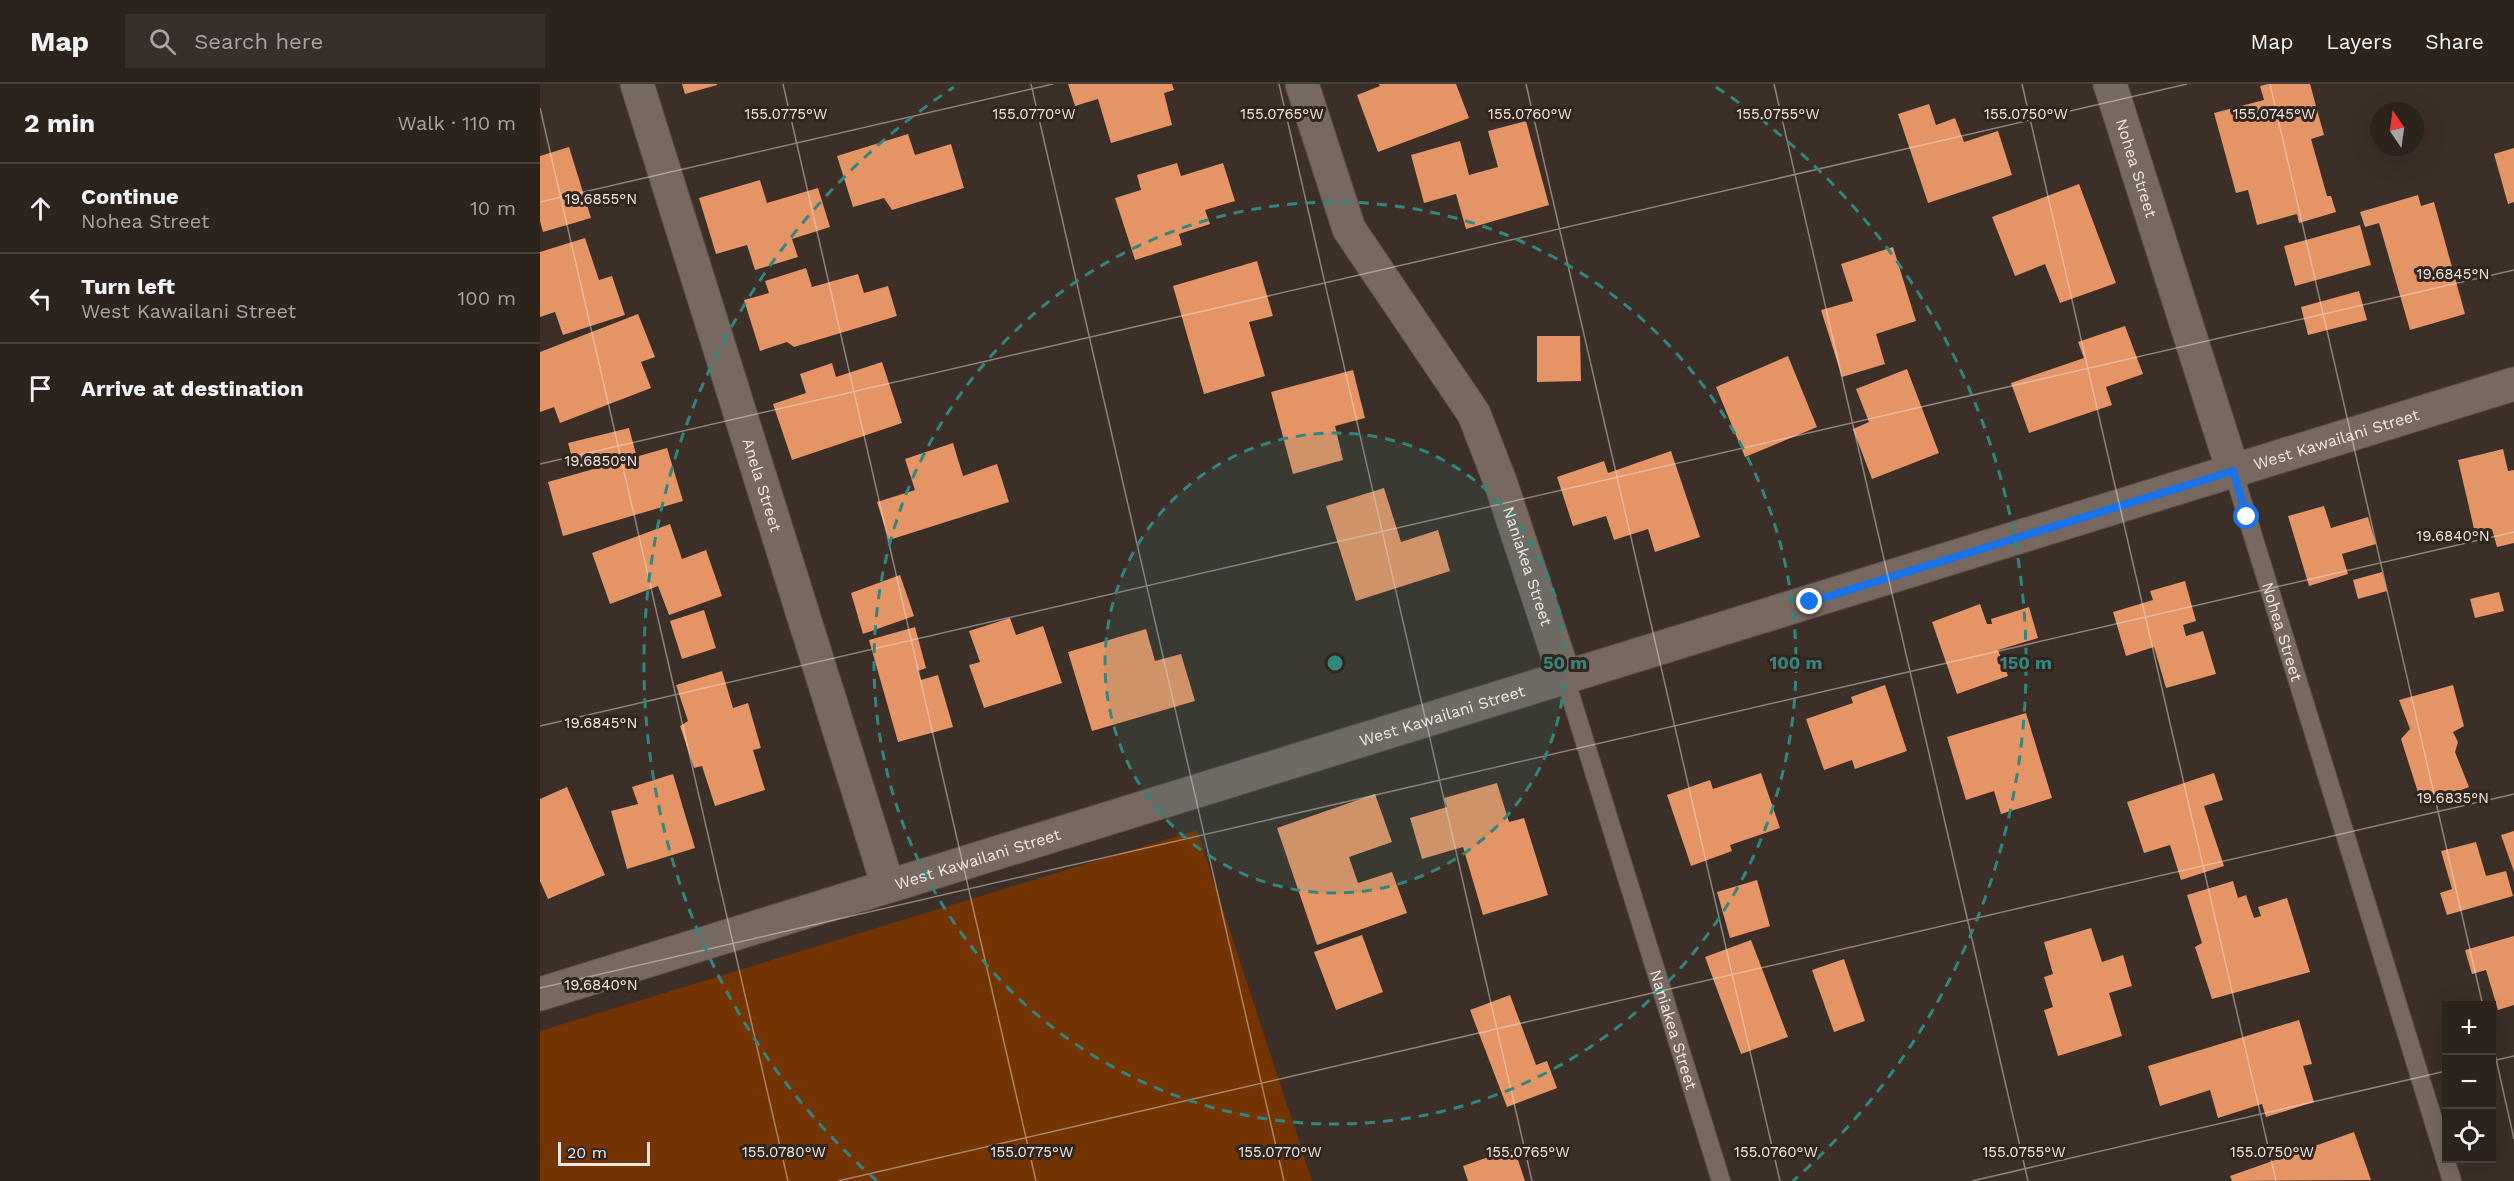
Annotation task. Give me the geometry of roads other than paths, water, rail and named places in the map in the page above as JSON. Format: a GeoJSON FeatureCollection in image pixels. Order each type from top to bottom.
{"type":"FeatureCollection","features":[{"type":"Feature","properties":{"kind":"street","name":"Anela Street"},"geometry":{"type":"LineString","coordinates":[[637,84],[888,886]]}},
{"type":"Feature","properties":{"kind":"street","name":"Naniakea Street"},"geometry":{"type":"LineString","coordinates":[[1302,84],[1349,229],[1474,414],[1501,484],[1565,678]]}},
{"type":"Feature","properties":{"kind":"street","name":"Nohea Street"},"geometry":{"type":"LineString","coordinates":[[2110,84],[2233,471]]}},
{"type":"Feature","properties":{"kind":"street","name":"West Kawailani Street"},"geometry":{"type":"LineString","coordinates":[[540,994],[2514,384]]}},
{"type":"Feature","properties":{"kind":"lane","name":"Nohea Street"},"geometry":{"type":"LineString","coordinates":[[2233,471],[2452,1181]]}},
{"type":"Feature","properties":{"kind":"lane","name":"Naniakea Street"},"geometry":{"type":"LineString","coordinates":[[1565,678],[1721,1181]]}}]}
